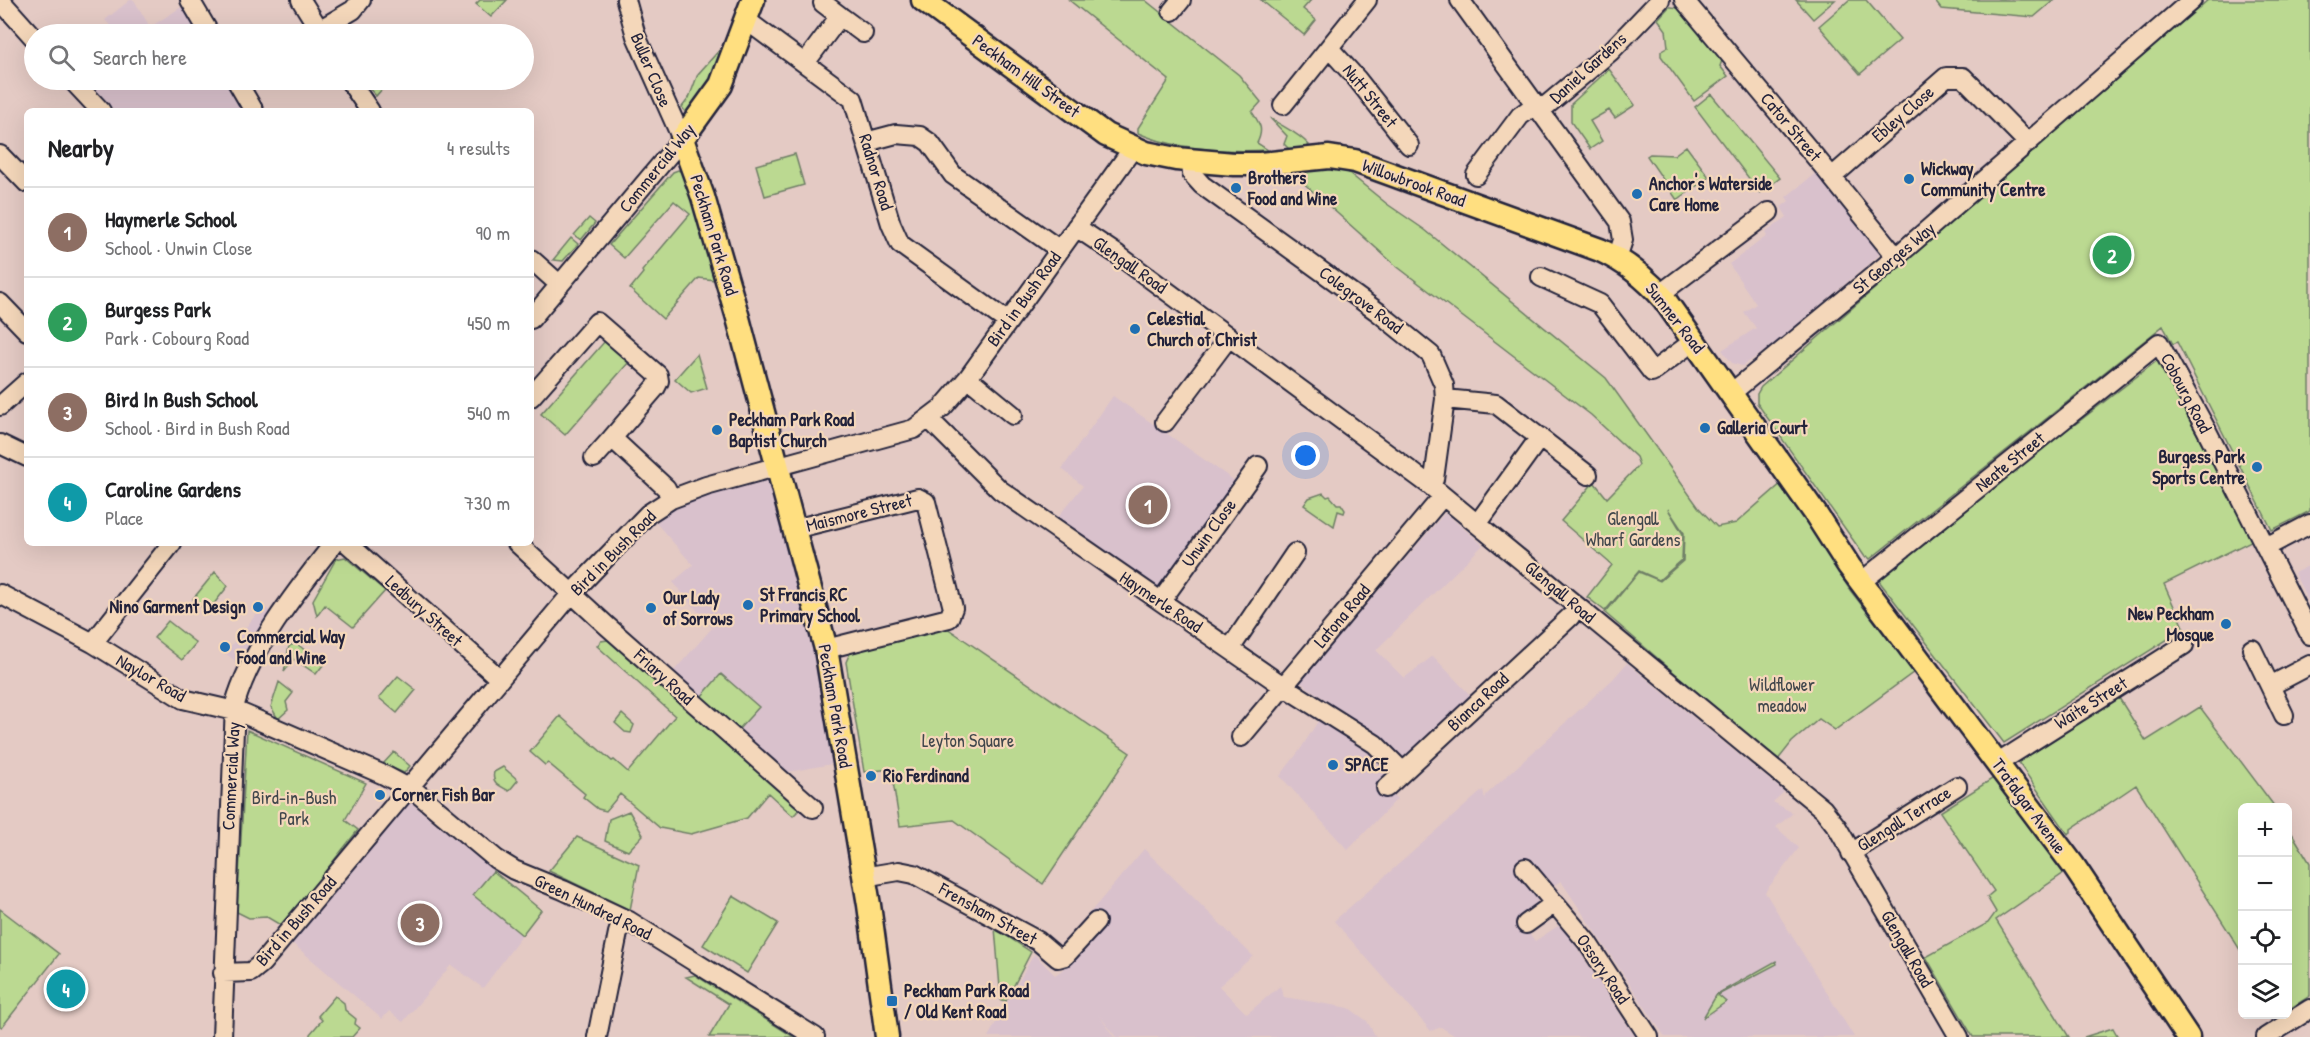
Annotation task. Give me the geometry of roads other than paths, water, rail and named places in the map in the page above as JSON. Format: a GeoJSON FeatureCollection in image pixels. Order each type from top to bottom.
{"type":"FeatureCollection","features":[{"type":"Feature","properties":{"kind":"main road","name":"Peckham Hill Street"},"geometry":{"type":"LineString","coordinates":[[923,0],[1101,131],[1133,148]]}},
{"type":"Feature","properties":{"kind":"main road","name":"Commercial Way"},"geometry":{"type":"LineString","coordinates":[[682,139],[721,85],[750,10]]}},
{"type":"Feature","properties":{"kind":"main road","name":"Peckham Park Road"},"geometry":{"type":"LineString","coordinates":[[682,139],[703,197],[726,275],[826,649],[887,1037]]}},
{"type":"Feature","properties":{"kind":"main road","name":"Willowbrook Road"},"geometry":{"type":"LineString","coordinates":[[1133,148],[1161,157],[1191,161],[1260,164],[1329,157],[1368,165],[1617,258]]}},
{"type":"Feature","properties":{"kind":"main road","name":"Sumner Road"},"geometry":{"type":"LineString","coordinates":[[1617,258],[1636,271],[1660,294],[1861,582]]}},
{"type":"Feature","properties":{"kind":"main road","name":"Trafalgar Avenue"},"geometry":{"type":"LineString","coordinates":[[1861,582],[2079,873],[2188,1037]]}},
{"type":"Feature","properties":{"kind":"street"},"geometry":{"type":"LineString","coordinates":[[0,0],[24,27]]}},
{"type":"Feature","properties":{"kind":"street"},"geometry":{"type":"LineString","coordinates":[[190,0],[204,24]]}},
{"type":"Feature","properties":{"kind":"street"},"geometry":{"type":"LineString","coordinates":[[301,0],[316,24]]}},
{"type":"Feature","properties":{"kind":"street"},"geometry":{"type":"LineString","coordinates":[[333,24],[353,10],[361,0]]}},
{"type":"Feature","properties":{"kind":"street","name":"Buller Close"},"geometry":{"type":"LineString","coordinates":[[626,0],[636,36],[682,139]]}},
{"type":"Feature","properties":{"kind":"street","name":"Nutt Street"},"geometry":{"type":"LineString","coordinates":[[1283,105],[1367,0]]}},
{"type":"Feature","properties":{"kind":"street"},"geometry":{"type":"LineString","coordinates":[[1460,0],[1620,222],[1623,240],[1617,258]]}},
{"type":"Feature","properties":{"kind":"street","name":"Daniel Gardens"},"geometry":{"type":"LineString","coordinates":[[1476,175],[1520,116],[1538,107],[1611,51],[1660,0]]}},
{"type":"Feature","properties":{"kind":"street","name":"Cator Street"},"geometry":{"type":"LineString","coordinates":[[1684,0],[1896,257]]}},
{"type":"Feature","properties":{"kind":"street","name":"St Georges Way"},"geometry":{"type":"LineString","coordinates":[[1730,394],[1896,257],[2190,0]]}},
{"type":"Feature","properties":{"kind":"street"},"geometry":{"type":"LineString","coordinates":[[823,3],[863,33]]}},
{"type":"Feature","properties":{"kind":"street","name":"Radnor Road"},"geometry":{"type":"LineString","coordinates":[[750,10],[805,63],[853,99],[891,224],[900,244],[1008,322]]}},
{"type":"Feature","properties":{"kind":"street"},"geometry":{"type":"LineString","coordinates":[[805,63],[840,15]]}},
{"type":"Feature","properties":{"kind":"street","name":"Nutt Street"},"geometry":{"type":"LineString","coordinates":[[1329,48],[1357,79],[1409,145]]}},
{"type":"Feature","properties":{"kind":"street","name":"Ebley Close"},"geometry":{"type":"LineString","coordinates":[[1832,177],[1946,77],[1963,77],[2028,143]]}},
{"type":"Feature","properties":{"kind":"street"},"geometry":{"type":"LineString","coordinates":[[81,90],[98,108]]}},
{"type":"Feature","properties":{"kind":"street"},"geometry":{"type":"LineString","coordinates":[[242,90],[252,108]]}},
{"type":"Feature","properties":{"kind":"street"},"geometry":{"type":"LineString","coordinates":[[355,90],[365,108]]}},
{"type":"Feature","properties":{"kind":"street"},"geometry":{"type":"LineString","coordinates":[[866,142],[896,134],[920,136],[930,142],[953,175],[1060,250]]}},
{"type":"Feature","properties":{"kind":"street","name":"Commercial Way"},"geometry":{"type":"LineString","coordinates":[[534,315],[682,139]]}},
{"type":"Feature","properties":{"kind":"street","name":"Bird in Bush Road"},"geometry":{"type":"LineString","coordinates":[[223,973],[251,972],[262,963],[573,593],[648,514],[671,499],[706,486],[914,429],[929,419],[968,378],[1133,148]]}},
{"type":"Feature","properties":{"kind":"street"},"geometry":{"type":"LineString","coordinates":[[0,154],[24,180]]}},
{"type":"Feature","properties":{"kind":"street","name":"Colegrove Road"},"geometry":{"type":"LineString","coordinates":[[1191,161],[1192,174],[1202,185],[1378,312],[1426,350],[1439,369],[1445,399],[1434,478],[1437,491]]}},
{"type":"Feature","properties":{"kind":"street"},"geometry":{"type":"LineString","coordinates":[[1660,294],[1769,212]]}},
{"type":"Feature","properties":{"kind":"street","name":"Glengall Road"},"geometry":{"type":"LineString","coordinates":[[1076,227],[1437,491],[1823,809],[1837,827],[1959,1037]]}},
{"type":"Feature","properties":{"kind":"street"},"geometry":{"type":"LineString","coordinates":[[534,262],[560,285]]}},
{"type":"Feature","properties":{"kind":"street"},"geometry":{"type":"LineString","coordinates":[[1541,277],[1600,304],[1652,372],[1694,342]]}},
{"type":"Feature","properties":{"kind":"street"},"geometry":{"type":"LineString","coordinates":[[0,303],[24,329]]}},
{"type":"Feature","properties":{"kind":"street"},"geometry":{"type":"LineString","coordinates":[[534,393],[591,316],[657,375],[659,381],[656,387],[594,458]]}},
{"type":"Feature","properties":{"kind":"street"},"geometry":{"type":"LineString","coordinates":[[1165,422],[1229,337]]}},
{"type":"Feature","properties":{"kind":"street","name":"Cobourg Road"},"geometry":{"type":"LineString","coordinates":[[2159,343],[2211,438],[2310,635]]}},
{"type":"Feature","properties":{"kind":"street","name":"Neate Street"},"geometry":{"type":"LineString","coordinates":[[1861,582],[2159,343]]}},
{"type":"Feature","properties":{"kind":"street"},"geometry":{"type":"LineString","coordinates":[[968,378],[1013,415]]}},
{"type":"Feature","properties":{"kind":"street"},"geometry":{"type":"LineString","coordinates":[[0,406],[24,385]]}},
{"type":"Feature","properties":{"kind":"street"},"geometry":{"type":"LineString","coordinates":[[1445,399],[1496,404],[1588,476]]}},
{"type":"Feature","properties":{"kind":"street","name":"Haymerle Road"},"geometry":{"type":"LineString","coordinates":[[929,419],[1000,490],[1283,686],[1376,744],[1403,772]]}},
{"type":"Feature","properties":{"kind":"street"},"geometry":{"type":"LineString","coordinates":[[1478,523],[1540,437]]}},
{"type":"Feature","properties":{"kind":"street"},"geometry":{"type":"LineString","coordinates":[[612,438],[666,488],[671,499]]}},
{"type":"Feature","properties":{"kind":"street"},"geometry":{"type":"LineString","coordinates":[[0,444],[24,456]]}},
{"type":"Feature","properties":{"kind":"street","name":"Unwin Close"},"geometry":{"type":"LineString","coordinates":[[1161,601],[1258,466]]}},
{"type":"Feature","properties":{"kind":"street","name":"Latona Road"},"geometry":{"type":"LineString","coordinates":[[1241,737],[1437,491]]}},
{"type":"Feature","properties":{"kind":"street","name":"Maismore Street"},"geometry":{"type":"LineString","coordinates":[[794,529],[918,498],[926,502],[953,608],[952,614],[949,618],[826,649]]}},
{"type":"Feature","properties":{"kind":"street"},"geometry":{"type":"LineString","coordinates":[[2266,547],[2310,525]]}},
{"type":"Feature","properties":{"kind":"street"},"geometry":{"type":"LineString","coordinates":[[93,643],[170,546]]}},
{"type":"Feature","properties":{"kind":"street","name":"Commercial Way"},"geometry":{"type":"LineString","coordinates":[[222,1037],[234,711],[239,691],[257,654],[326,546]]}},
{"type":"Feature","properties":{"kind":"street","name":"Ledbury Street"},"geometry":{"type":"LineString","coordinates":[[350,546],[500,679]]}},
{"type":"Feature","properties":{"kind":"street","name":"Friary Road"},"geometry":{"type":"LineString","coordinates":[[520,546],[813,808]]}},
{"type":"Feature","properties":{"kind":"street"},"geometry":{"type":"LineString","coordinates":[[1230,649],[1295,553]]}},
{"type":"Feature","properties":{"kind":"street","name":"Naylor Road"},"geometry":{"type":"LineString","coordinates":[[0,594],[93,643],[183,699],[234,711],[384,775],[408,789]]}},
{"type":"Feature","properties":{"kind":"street","name":"Bianca Road"},"geometry":{"type":"LineString","coordinates":[[1386,788],[1570,617]]}},
{"type":"Feature","properties":{"kind":"street","name":"Waite Street"},"geometry":{"type":"LineString","coordinates":[[1998,763],[2184,645]]}},
{"type":"Feature","properties":{"kind":"street"},"geometry":{"type":"LineString","coordinates":[[2252,649],[2284,715]]}},
{"type":"Feature","properties":{"kind":"street"},"geometry":{"type":"LineString","coordinates":[[2270,686],[2310,665]]}},
{"type":"Feature","properties":{"kind":"street","name":"Glengall Terrace"},"geometry":{"type":"LineString","coordinates":[[1851,853],[1957,786]]}},
{"type":"Feature","properties":{"kind":"street","name":"Green Hundred Road"},"geometry":{"type":"LineString","coordinates":[[408,789],[416,792],[488,853],[514,870],[563,890],[623,919],[815,1037]]}},
{"type":"Feature","properties":{"kind":"street","name":"Ossory Road"},"geometry":{"type":"LineString","coordinates":[[1525,868],[1587,942],[1649,1037]]}},
{"type":"Feature","properties":{"kind":"street","name":"Frensham Street"},"geometry":{"type":"LineString","coordinates":[[863,877],[899,871],[914,874],[1038,941],[1058,958],[1065,956],[1096,922]]}},
{"type":"Feature","properties":{"kind":"street"},"geometry":{"type":"LineString","coordinates":[[1526,924],[1556,903]]}},
{"type":"Feature","properties":{"kind":"street"},"geometry":{"type":"LineString","coordinates":[[597,1037],[623,919]]}},
{"type":"Feature","properties":{"kind":"street"},"geometry":{"type":"LineString","coordinates":[[2266,1037],[2310,1009]]}},
{"type":"Feature","properties":{"kind":"place","name":"Wickway Community Centre"},"geometry":{"type":"Point","coordinates":[1909,179]}},
{"type":"Feature","properties":{"kind":"place","name":"Brothers Food and Wine"},"geometry":{"type":"Point","coordinates":[1236,188]}},
{"type":"Feature","properties":{"kind":"place","name":"Anchor's Waterside Care Home"},"geometry":{"type":"Point","coordinates":[1637,194]}},
{"type":"Feature","properties":{"kind":"place","name":"Burgess Park"},"geometry":{"type":"Point","coordinates":[2112,255]}},
{"type":"Feature","properties":{"kind":"place","name":"Celestial Church of Christ"},"geometry":{"type":"Point","coordinates":[1135,329]}},
{"type":"Feature","properties":{"kind":"place","name":"Galleria Court"},"geometry":{"type":"Point","coordinates":[1705,428]}},
{"type":"Feature","properties":{"kind":"place","name":"Peckham Park Road Baptist Church"},"geometry":{"type":"Point","coordinates":[717,430]}},
{"type":"Feature","properties":{"kind":"place","name":"Burgess Park Sports Centre"},"geometry":{"type":"Point","coordinates":[2257,467]}},
{"type":"Feature","properties":{"kind":"place","name":"Haymerle School"},"geometry":{"type":"Point","coordinates":[1148,505]}},
{"type":"Feature","properties":{"kind":"place","name":"St Francis RC Primary School"},"geometry":{"type":"Point","coordinates":[748,605]}},
{"type":"Feature","properties":{"kind":"place","name":"Nino Garment Design"},"geometry":{"type":"Point","coordinates":[258,607]}},
{"type":"Feature","properties":{"kind":"place","name":"Our Lady of Sorrows"},"geometry":{"type":"Point","coordinates":[651,608]}},
{"type":"Feature","properties":{"kind":"place","name":"New Peckham Mosque"},"geometry":{"type":"Point","coordinates":[2226,624]}},
{"type":"Feature","properties":{"kind":"place","name":"Commercial Way Food and Wine"},"geometry":{"type":"Point","coordinates":[225,647]}},
{"type":"Feature","properties":{"kind":"place","name":"SPACE"},"geometry":{"type":"Point","coordinates":[1333,765]}},
{"type":"Feature","properties":{"kind":"place","name":"Rio Ferdinand"},"geometry":{"type":"Point","coordinates":[871,776]}},
{"type":"Feature","properties":{"kind":"place","name":"Corner Fish Bar"},"geometry":{"type":"Point","coordinates":[380,795]}},
{"type":"Feature","properties":{"kind":"place","name":"Bird In Bush School"},"geometry":{"type":"Point","coordinates":[420,923]}},
{"type":"Feature","properties":{"kind":"place","name":"Caroline Gardens"},"geometry":{"type":"Point","coordinates":[66,989]}},
{"type":"Feature","properties":{"kind":"place","name":"Peckham Park Road / Old Kent Road"},"geometry":{"type":"Point","coordinates":[892,1001]}},
{"type":"Feature","properties":{"kind":"park label","name":"Glengall Wharf Gardens"},"geometry":{"type":"Point","coordinates":[1633,529]}},
{"type":"Feature","properties":{"kind":"park label","name":"Wildflower meadow"},"geometry":{"type":"Point","coordinates":[1782,695]}},
{"type":"Feature","properties":{"kind":"park label","name":"Leyton Square"},"geometry":{"type":"Point","coordinates":[968,741]}},
{"type":"Feature","properties":{"kind":"park label","name":"Bird-in-Bush Park"},"geometry":{"type":"Point","coordinates":[294,808]}}]}
